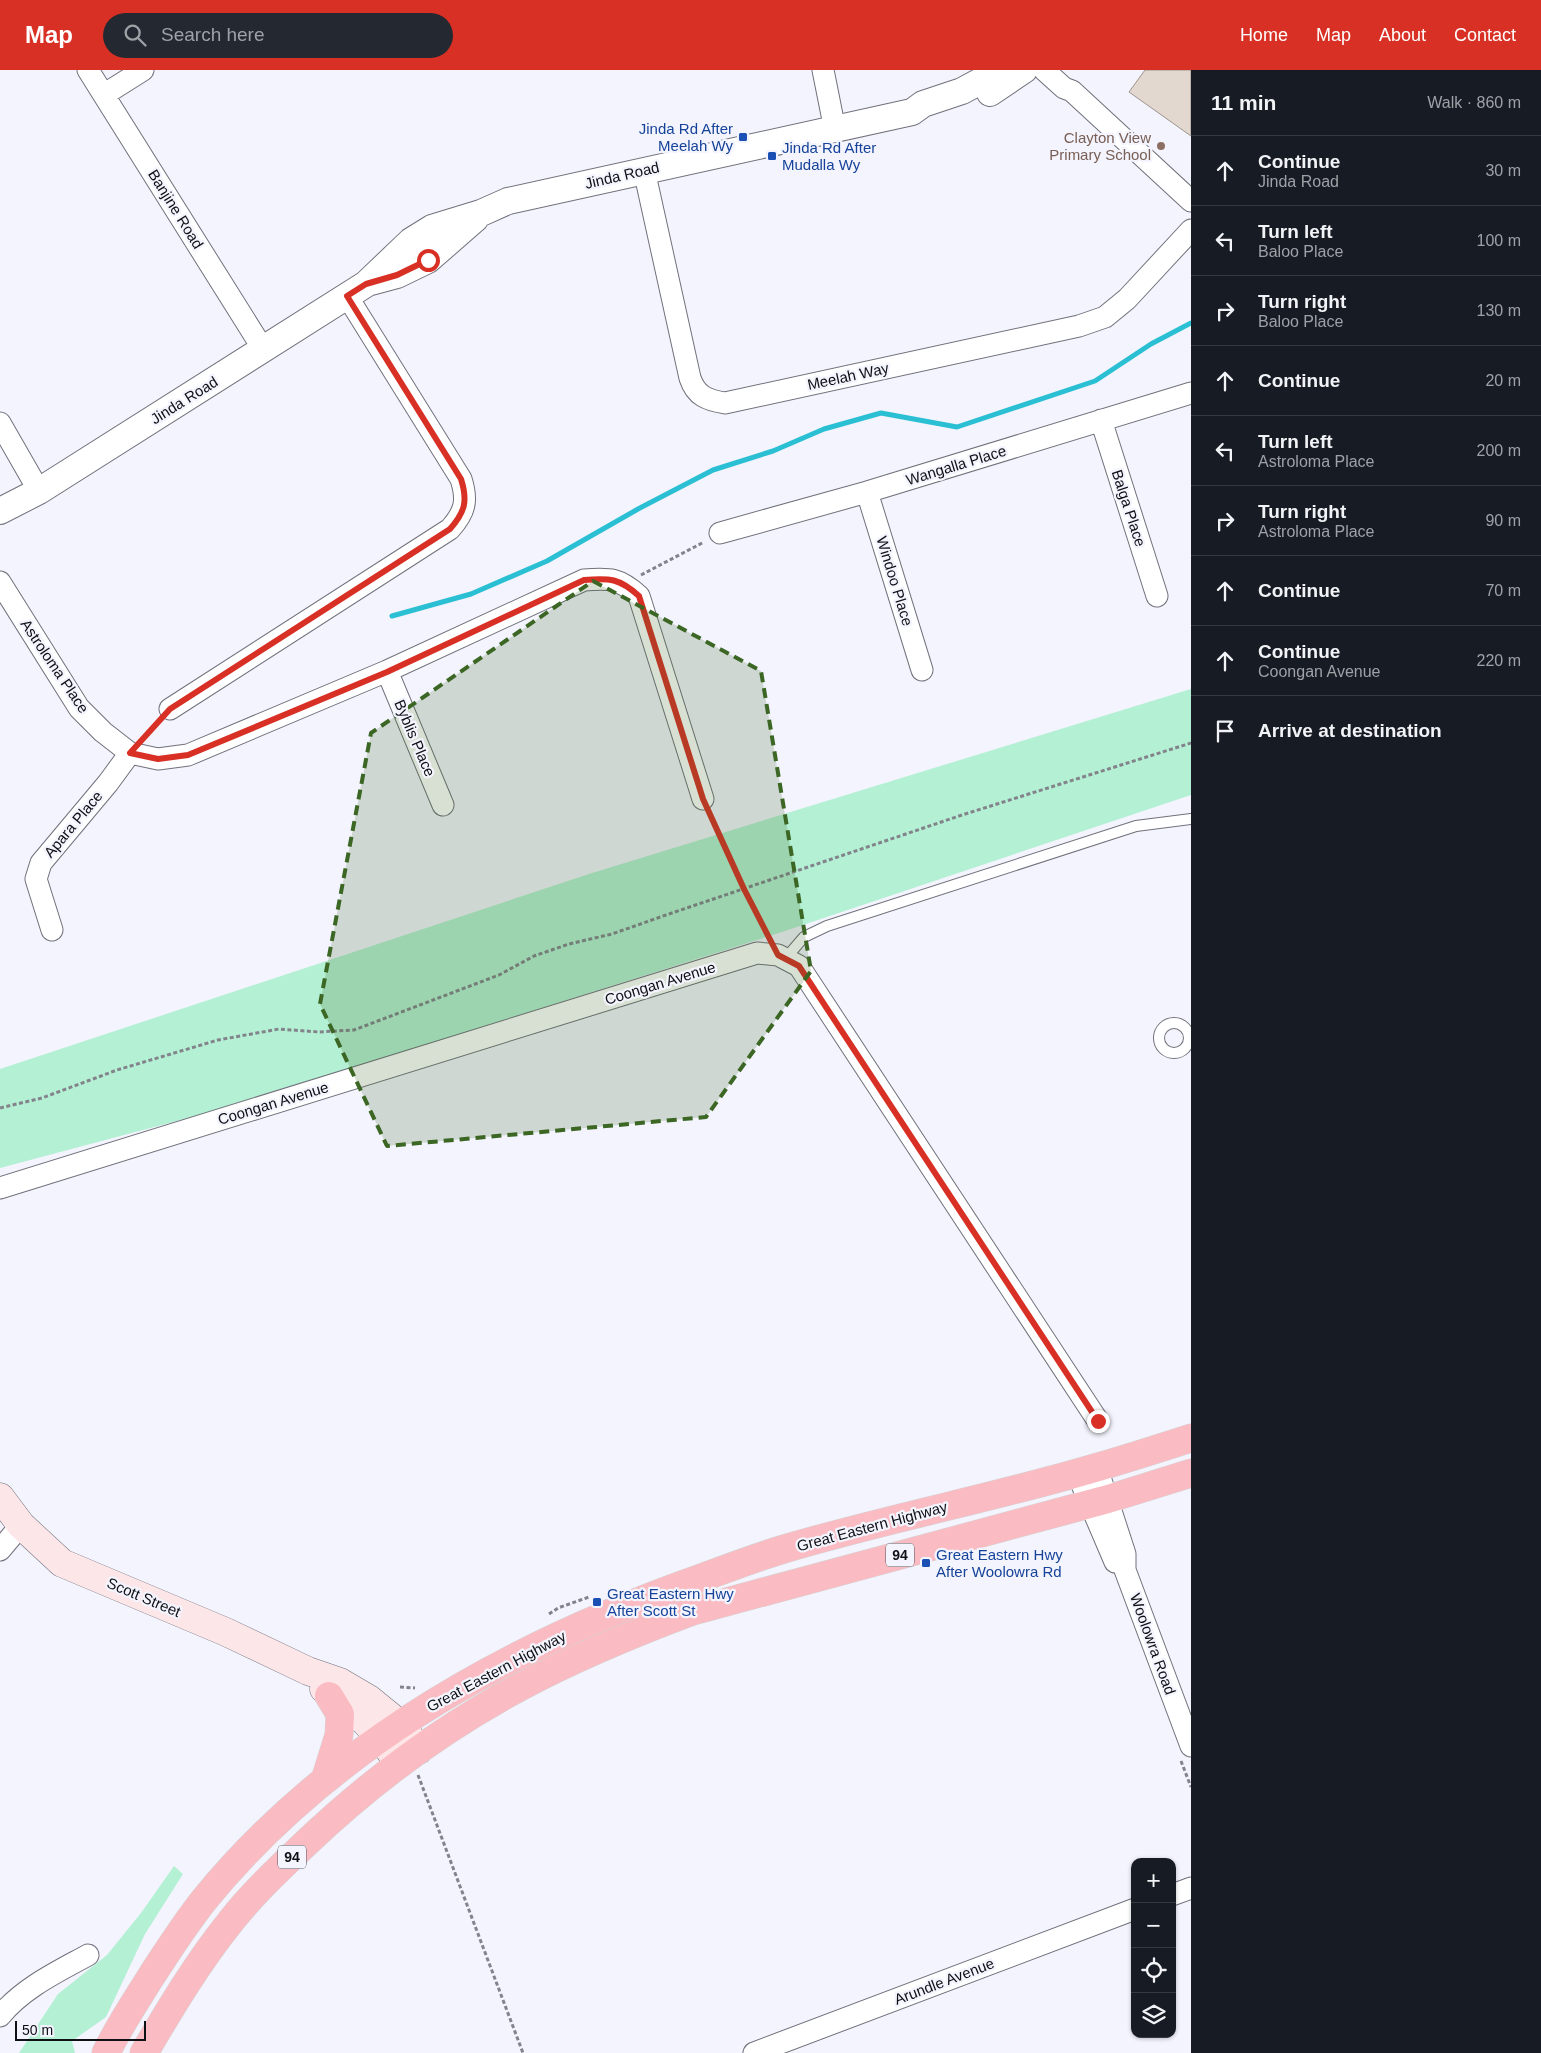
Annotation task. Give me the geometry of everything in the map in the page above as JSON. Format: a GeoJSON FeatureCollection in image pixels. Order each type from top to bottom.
{"type":"FeatureCollection","features":[{"type":"Feature","properties":{"kind":"highway","name":"Great Eastern Highway"},"geometry":{"type":"LineString","coordinates":[[106,2053],[117,2030],[168,1950],[204,1900],[242,1858],[276,1823],[325,1780],[391,1731],[444,1696],[526,1650],[655,1594],[782,1549],[1087,1470],[1191,1438]]}},
{"type":"Feature","properties":{"kind":"highway","name":"Great Eastern Highway"},"geometry":{"type":"LineString","coordinates":[[144,2053],[199,1964],[232,1919],[263,1884],[333,1818],[467,1718],[520,1687],[601,1648],[693,1611],[1099,1502],[1191,1473]]}},
{"type":"Feature","properties":{"kind":"highway"},"geometry":{"type":"LineString","coordinates":[[325,1780],[339,1735],[340,1714],[329,1696]]}},
{"type":"Feature","properties":{"kind":"main road","name":"Scott Street"},"geometry":{"type":"LineString","coordinates":[[0,1497],[21,1524],[62,1563],[226,1632],[308,1671],[340,1682],[369,1699],[411,1760]]}},
{"type":"Feature","properties":{"kind":"main road","name":"Scott Street"},"geometry":{"type":"LineString","coordinates":[[308,1671],[329,1696],[364,1720],[391,1731]]}},
{"type":"Feature","properties":{"kind":"street","name":"Banjine Road"},"geometry":{"type":"LineString","coordinates":[[88,70],[263,349]]}},
{"type":"Feature","properties":{"kind":"street"},"geometry":{"type":"LineString","coordinates":[[104,94],[143,70]]}},
{"type":"Feature","properties":{"kind":"street"},"geometry":{"type":"LineString","coordinates":[[822,70],[835,130]]}},
{"type":"Feature","properties":{"kind":"street","name":"Jinda Road"},"geometry":{"type":"LineString","coordinates":[[912,112],[923,104],[962,91],[1002,70]]}},
{"type":"Feature","properties":{"kind":"street","name":"Jinda Road"},"geometry":{"type":"LineString","coordinates":[[0,512],[40,491],[356,290],[397,275],[428,260],[481,213],[508,201],[912,112],[930,115],[980,99],[1024,70]]}},
{"type":"Feature","properties":{"kind":"street"},"geometry":{"type":"LineString","coordinates":[[1044,70],[1064,88],[1072,91],[1191,201]]}},
{"type":"Feature","properties":{"kind":"street"},"geometry":{"type":"LineString","coordinates":[[1057,70],[1069,81],[1072,91]]}},
{"type":"Feature","properties":{"kind":"street","name":"Meelah Way"},"geometry":{"type":"LineString","coordinates":[[644,170],[693,387],[700,395],[711,401],[725,403],[1079,326],[1105,317],[1127,299],[1191,230]]}},
{"type":"Feature","properties":{"kind":"street"},"geometry":{"type":"LineString","coordinates":[[170,709],[450,529],[459,519],[464,506],[465,492],[461,479],[356,290]]}},
{"type":"Feature","properties":{"kind":"street","name":"Wangalla Place"},"geometry":{"type":"LineString","coordinates":[[720,533],[867,492],[1191,393]]}},
{"type":"Feature","properties":{"kind":"street","name":"Balga Place"},"geometry":{"type":"LineString","coordinates":[[1101,420],[1157,596]]}},
{"type":"Feature","properties":{"kind":"street"},"geometry":{"type":"LineString","coordinates":[[0,423],[40,491]]}},
{"type":"Feature","properties":{"kind":"street","name":"Windoo Place"},"geometry":{"type":"LineString","coordinates":[[867,492],[922,670]]}},
{"type":"Feature","properties":{"kind":"street","name":"Astroloma Place"},"geometry":{"type":"LineString","coordinates":[[0,582],[79,708],[103,732],[130,753],[158,759],[188,755],[387,672],[584,580],[608,578],[625,584]]}},
{"type":"Feature","properties":{"kind":"street"},"geometry":{"type":"LineString","coordinates":[[625,584],[639,596],[703,799]]}},
{"type":"Feature","properties":{"kind":"street","name":"Byblis Place"},"geometry":{"type":"LineString","coordinates":[[387,672],[443,805]]}},
{"type":"Feature","properties":{"kind":"street","name":"Apara Place"},"geometry":{"type":"LineString","coordinates":[[52,930],[36,879],[41,863],[108,783],[130,753]]}},
{"type":"Feature","properties":{"kind":"street","name":"Coongan Avenue"},"geometry":{"type":"LineString","coordinates":[[0,1188],[757,953],[782,957]]}},
{"type":"Feature","properties":{"kind":"street"},"geometry":{"type":"LineString","coordinates":[[782,957],[799,966],[1098,1421]]}},
{"type":"Feature","properties":{"kind":"street","name":"Woolowra Road"},"geometry":{"type":"LineString","coordinates":[[1087,1470],[1099,1502],[1125,1554],[1125,1570],[1186,1752]]}},
{"type":"Feature","properties":{"kind":"street"},"geometry":{"type":"LineString","coordinates":[[0,1550],[21,1524]]}},
{"type":"Feature","properties":{"kind":"street"},"geometry":{"type":"LineString","coordinates":[[1176,1894],[1191,1888]]}},
{"type":"Feature","properties":{"kind":"street","name":"Arundle Avenue"},"geometry":{"type":"LineString","coordinates":[[754,2053],[1131,1911]]}},
{"type":"Feature","properties":{"kind":"street"},"geometry":{"type":"LineString","coordinates":[[0,2016],[9,2005],[37,1984],[88,1955]]}},
{"type":"Feature","properties":{"kind":"lane"},"geometry":{"type":"LineString","coordinates":[[782,957],[804,937],[827,926],[1136,826],[1191,819]]}},
{"type":"Feature","properties":{"kind":"path"},"geometry":{"type":"LineString","coordinates":[[625,584],[720,533]]}},
{"type":"Feature","properties":{"kind":"path"},"geometry":{"type":"LineString","coordinates":[[130,753],[170,709]]}},
{"type":"Feature","properties":{"kind":"path"},"geometry":{"type":"LineString","coordinates":[[0,1108],[42,1098],[117,1070],[218,1040],[279,1029],[319,1032],[354,1030],[499,975],[534,956],[569,944],[612,934],[962,815],[1191,743]]}},
{"type":"Feature","properties":{"kind":"path"},"geometry":{"type":"LineString","coordinates":[[703,799],[744,889],[782,957]]}},
{"type":"Feature","properties":{"kind":"path"},"geometry":{"type":"LineString","coordinates":[[1186,1752],[1191,1786]]}},
{"type":"Feature","properties":{"kind":"path"},"geometry":{"type":"LineString","coordinates":[[411,1760],[523,2053]]}},
{"type":"Feature","properties":{"kind":"highlighted area"},"geometry":{"type":"Polygon","coordinates":[[[593,581],[761,671],[811,971],[706,1117],[387,1146],[320,1004],[371,733],[593,581]]]}},
{"type":"Feature","properties":{"kind":"green space"},"geometry":{"type":"Polygon","coordinates":[[[1191,689],[1191,795],[782,932],[222,1109],[0,1168],[0,1069],[589,874],[1191,689]]]}},
{"type":"Feature","properties":{"kind":"green space"},"geometry":{"type":"Polygon","coordinates":[[[174,1866],[183,1874],[145,1934],[106,2017],[72,2041],[75,2053],[19,2053],[58,1994],[107,1955],[141,1913],[174,1866]]]}},
{"type":"Feature","properties":{"kind":"building"},"geometry":{"type":"Polygon","coordinates":[[[1145,70],[1191,70],[1191,136],[1129,92],[1145,70]]]}},
{"type":"Feature","properties":{"kind":"waterway"},"geometry":{"type":"LineString","coordinates":[[392,616],[471,594],[547,561],[638,509],[713,470],[773,451],[824,429],[881,413],[957,427],[1095,381],[1151,344],[1191,323]]}},
{"type":"Feature","properties":{"kind":"place","name":"Jinda Rd After Meelah Wy"},"geometry":{"type":"Point","coordinates":[743,137]}},
{"type":"Feature","properties":{"kind":"place","name":"Clayton View Primary School"},"geometry":{"type":"Point","coordinates":[1161,146]}},
{"type":"Feature","properties":{"kind":"place","name":"Jinda Rd After Mudalla Wy"},"geometry":{"type":"Point","coordinates":[772,156]}},
{"type":"Feature","properties":{"kind":"place","name":"Great Eastern Hwy After Woolowra Rd"},"geometry":{"type":"Point","coordinates":[926,1563]}},
{"type":"Feature","properties":{"kind":"place","name":"Great Eastern Hwy After Scott St"},"geometry":{"type":"Point","coordinates":[597,1602]}},
{"type":"Feature","properties":{"kind":"route"},"geometry":{"type":"LineString","coordinates":[[428,260],[397,275],[366,284],[347,296],[461,479],[465,492],[464,506],[459,519],[450,529],[170,709],[130,753],[158,759],[188,755],[387,672],[584,580],[608,578],[625,584],[639,596],[703,799],[744,889],[778,955],[799,966],[1098,1421]]}}]}
